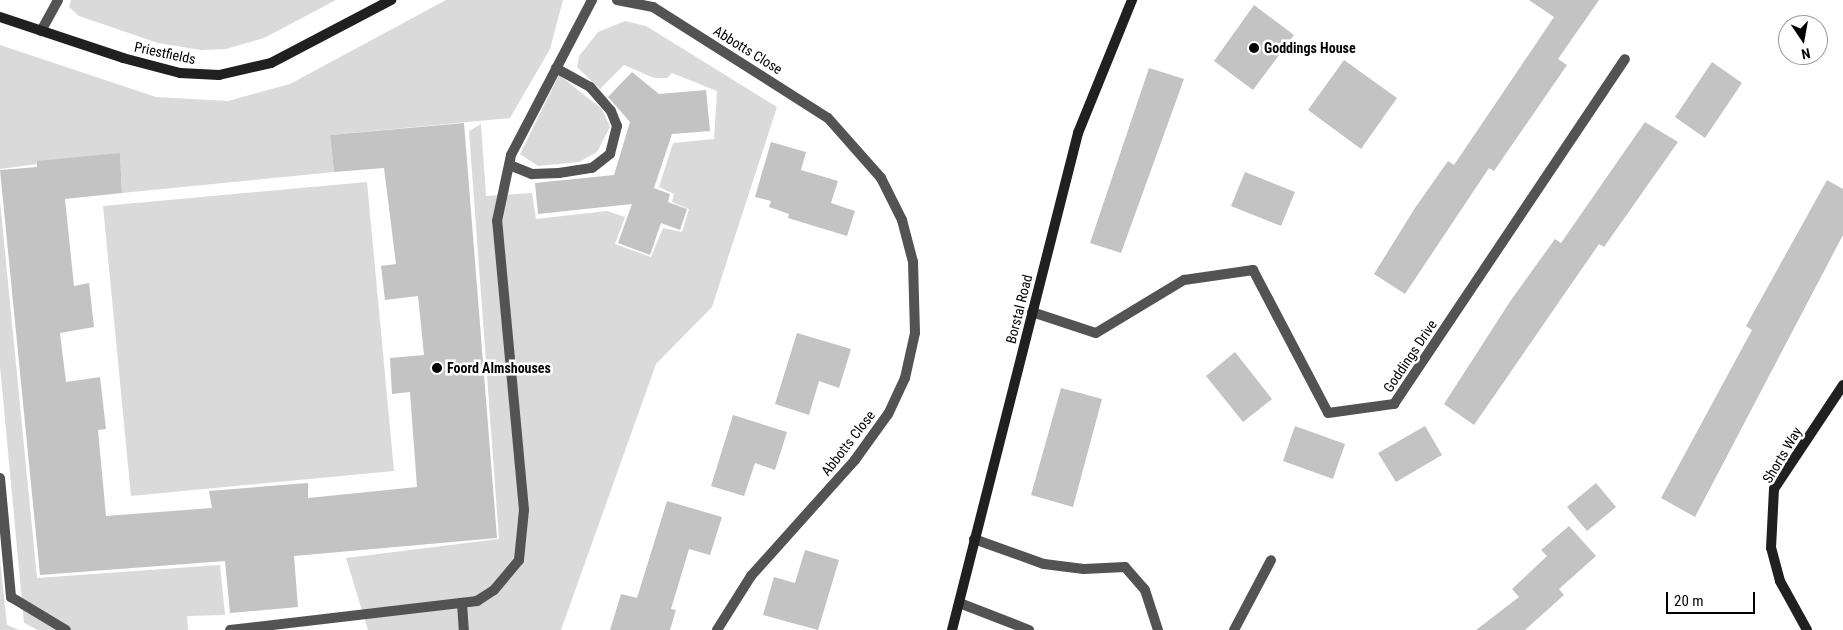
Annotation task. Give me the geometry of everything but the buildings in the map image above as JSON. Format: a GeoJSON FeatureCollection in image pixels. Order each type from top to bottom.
{"type":"FeatureCollection","features":[{"type":"Feature","properties":{"kind":"street"},"geometry":{"type":"LineString","coordinates":[[41,31],[58,0]]}},
{"type":"Feature","properties":{"kind":"street","name":"Priestfields"},"geometry":{"type":"LineString","coordinates":[[0,17],[180,73],[219,75],[271,63],[391,0]]}},
{"type":"Feature","properties":{"kind":"street"},"geometry":{"type":"LineString","coordinates":[[230,630],[462,604],[494,590],[514,569],[524,546],[498,221],[512,166],[512,155],[592,0]]}},
{"type":"Feature","properties":{"kind":"street","name":"Abbotts Close"},"geometry":{"type":"LineString","coordinates":[[617,0],[653,7],[833,122],[857,145],[890,195],[912,262],[915,333],[905,378],[888,414],[855,460],[751,576],[716,630]]}},
{"type":"Feature","properties":{"kind":"street","name":"Borstal Road"},"geometry":{"type":"LineString","coordinates":[[952,630],[962,604],[974,539],[1078,133],[1132,0]]}},
{"type":"Feature","properties":{"kind":"street","name":"Goddings Drive"},"geometry":{"type":"LineString","coordinates":[[1032,312],[1096,333],[1184,280],[1253,270],[1328,413],[1394,404],[1625,59]]}},
{"type":"Feature","properties":{"kind":"street"},"geometry":{"type":"LineString","coordinates":[[512,166],[532,174],[559,174],[592,168],[610,154],[617,126],[612,111],[590,87],[556,68]]}},
{"type":"Feature","properties":{"kind":"street","name":"Shorts Way"},"geometry":{"type":"LineString","coordinates":[[1807,630],[1780,581],[1771,548],[1774,488],[1843,384]]}},
{"type":"Feature","properties":{"kind":"street"},"geometry":{"type":"LineString","coordinates":[[0,478],[11,598],[66,630]]}},
{"type":"Feature","properties":{"kind":"street"},"geometry":{"type":"LineString","coordinates":[[974,539],[1044,564],[1084,569],[1124,567],[1146,590],[1158,630]]}},
{"type":"Feature","properties":{"kind":"street"},"geometry":{"type":"LineString","coordinates":[[1234,630],[1271,560]]}},
{"type":"Feature","properties":{"kind":"street"},"geometry":{"type":"LineString","coordinates":[[462,604],[464,630]]}},
{"type":"Feature","properties":{"kind":"street"},"geometry":{"type":"LineString","coordinates":[[962,604],[1029,630]]}},
{"type":"Feature","properties":{"kind":"shaded area"},"geometry":{"type":"Polygon","coordinates":[[[71,0],[336,0],[264,38],[226,49],[201,50],[158,43],[79,16],[69,7],[71,0]]]}},
{"type":"Feature","properties":{"kind":"shaded area"},"geometry":{"type":"Polygon","coordinates":[[[446,0],[563,0],[550,49],[510,118],[330,135],[334,172],[122,193],[120,153],[0,169],[0,45],[156,97],[228,101],[290,84],[446,0]]]}},
{"type":"Feature","properties":{"kind":"shaded area"},"geometry":{"type":"Polygon","coordinates":[[[625,21],[646,26],[777,107],[712,307],[656,364],[561,630],[368,630],[346,558],[499,539],[469,131],[481,124],[486,196],[532,193],[536,219],[607,211],[625,217],[615,244],[651,257],[663,228],[682,232],[689,209],[672,202],[674,194],[659,187],[673,143],[714,139],[717,91],[672,73],[667,78],[654,78],[624,65],[600,89],[577,67],[579,56],[598,32],[625,21]]]}},
{"type":"Feature","properties":{"kind":"shaded area"},"geometry":{"type":"Polygon","coordinates":[[[559,75],[602,109],[610,127],[597,152],[579,162],[538,166],[520,154],[559,75]]]}},
{"type":"Feature","properties":{"kind":"shaded area"},"geometry":{"type":"Polygon","coordinates":[[[367,182],[394,471],[131,496],[103,206],[367,182]]]}},
{"type":"Feature","properties":{"kind":"shaded area"},"geometry":{"type":"Polygon","coordinates":[[[0,201],[37,578],[220,565],[225,615],[187,616],[188,630],[38,630],[24,623],[0,366],[0,201]]]}},
{"type":"Feature","properties":{"kind":"shaded area"},"geometry":{"type":"Polygon","coordinates":[[[0,560],[7,625],[19,630],[0,630],[0,560]]]}},
{"type":"Feature","properties":{"kind":"place","name":"Goddings House"},"geometry":{"type":"Point","coordinates":[1254,48]}},
{"type":"Feature","properties":{"kind":"place","name":"Foord Almshouses"},"geometry":{"type":"Point","coordinates":[437,368]}}]}
